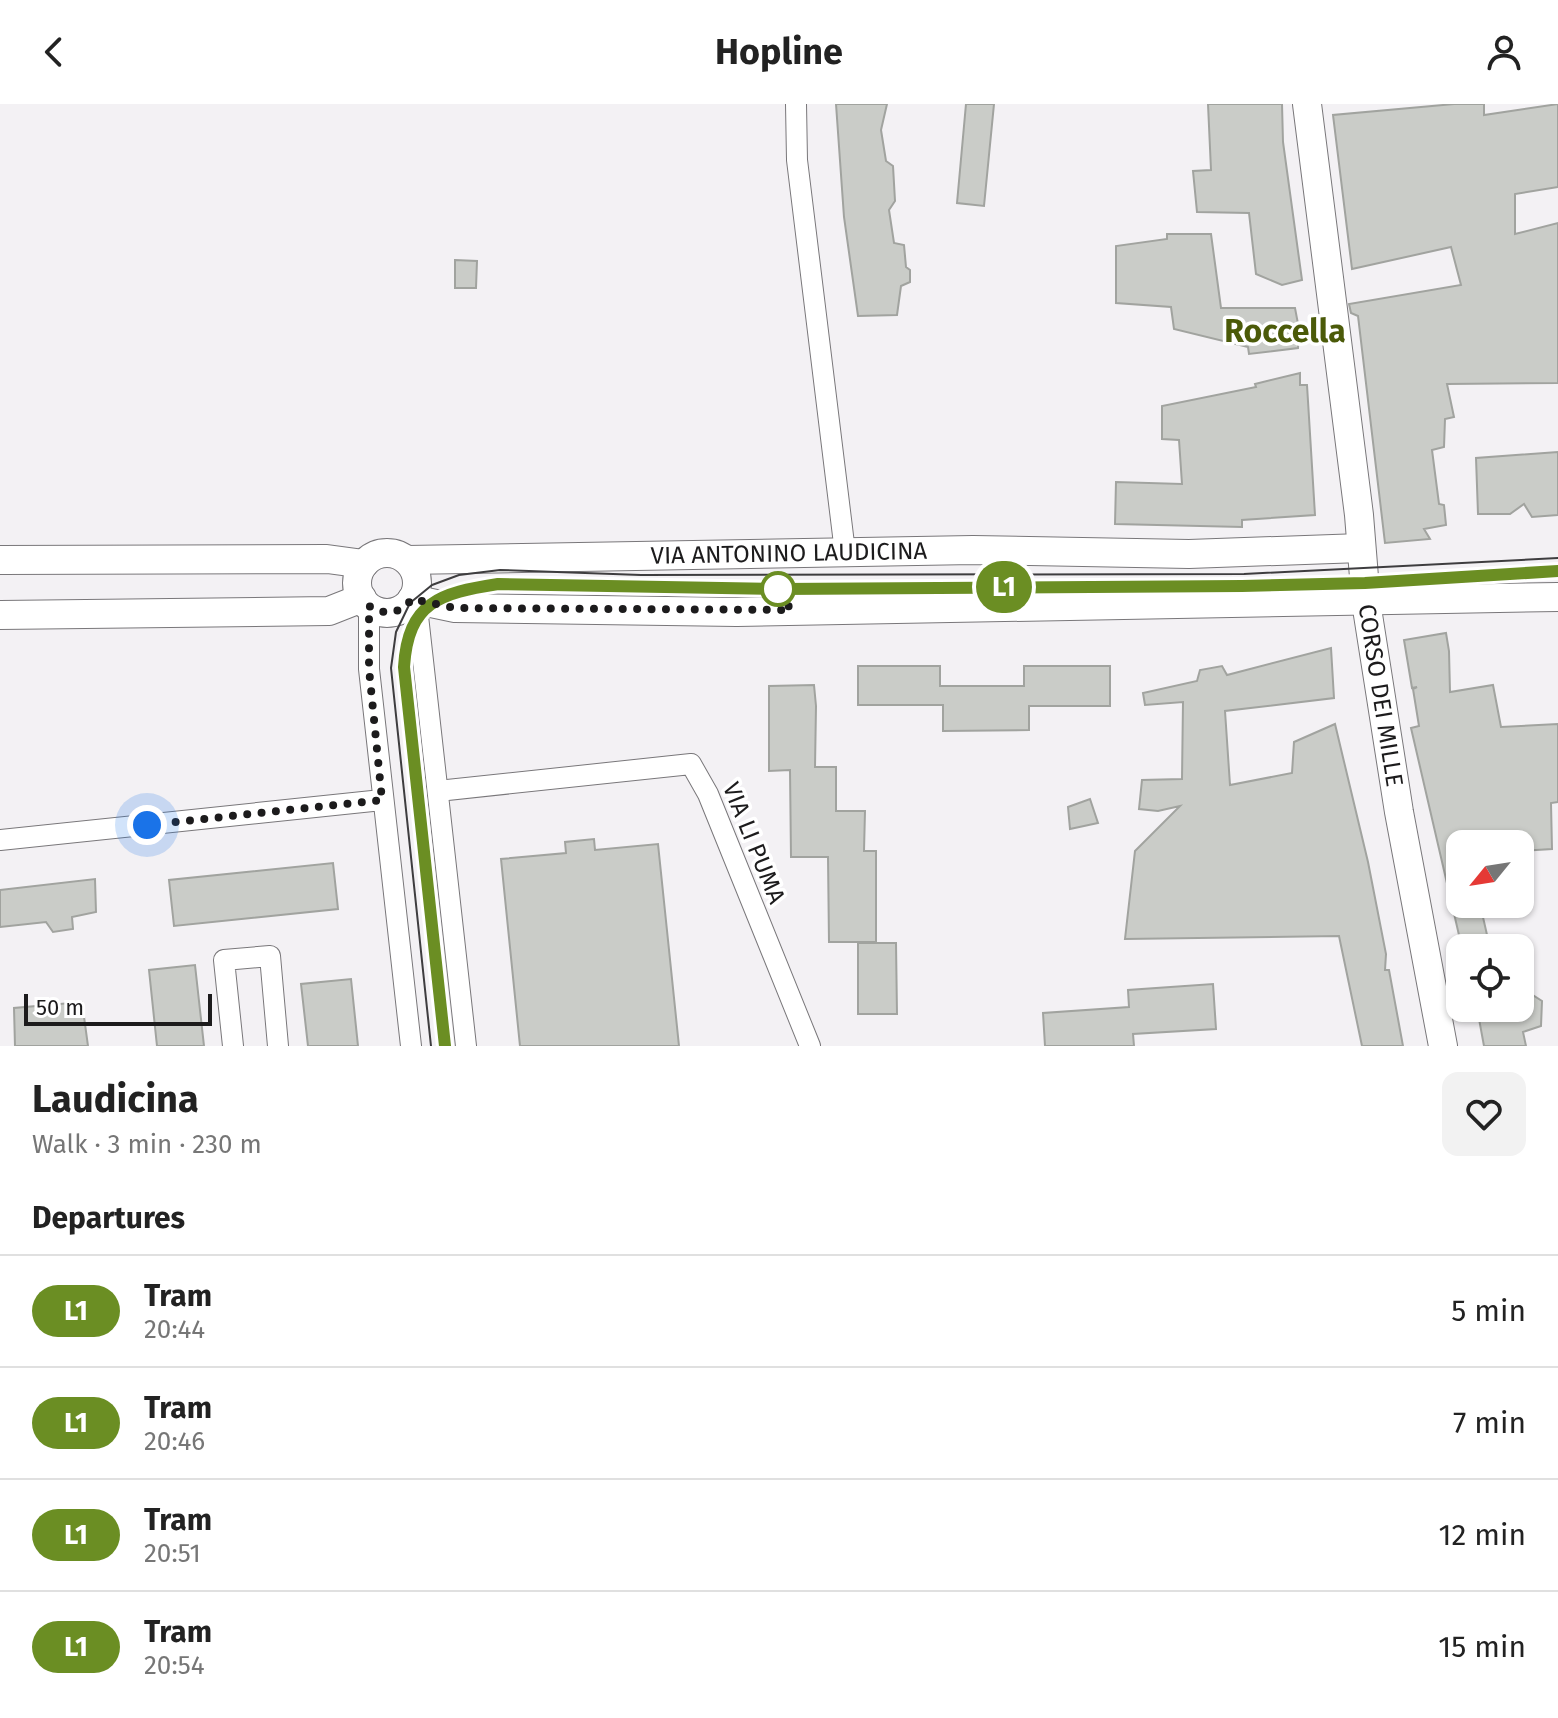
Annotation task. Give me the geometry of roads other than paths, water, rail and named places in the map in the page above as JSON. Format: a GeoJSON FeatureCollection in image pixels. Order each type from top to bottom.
{"type":"FeatureCollection","features":[{"type":"Feature","properties":{"kind":"street"},"geometry":{"type":"LineString","coordinates":[[796,104],[797,160],[845,552]]}},
{"type":"Feature","properties":{"kind":"street","name":"CORSO DEI MILLE"},"geometry":{"type":"LineString","coordinates":[[1307,104],[1366,602],[1399,812],[1443,1046]]}},
{"type":"Feature","properties":{"kind":"street","name":"VIA ANTONINO LAUDICINA"},"geometry":{"type":"LineString","coordinates":[[407,560],[973,550],[1189,554],[1361,548]]}},
{"type":"Feature","properties":{"kind":"street"},"geometry":{"type":"LineString","coordinates":[[411,1046],[382,800],[365,602],[358,589],[358,578],[364,564],[386,552],[407,560],[417,578],[411,601],[418,616],[466,1046]]}},
{"type":"Feature","properties":{"kind":"street"},"geometry":{"type":"LineString","coordinates":[[0,560],[327,559],[364,564]]}},
{"type":"Feature","properties":{"kind":"street"},"geometry":{"type":"LineString","coordinates":[[0,615],[329,611],[365,602],[378,611],[391,612],[411,601],[455,608],[737,612],[1558,597]]}},
{"type":"Feature","properties":{"kind":"street","name":"VIA LI PUMA"},"geometry":{"type":"LineString","coordinates":[[438,791],[691,764],[708,794],[810,1046]]}},
{"type":"Feature","properties":{"kind":"street"},"geometry":{"type":"LineString","coordinates":[[0,840],[382,800]]}},
{"type":"Feature","properties":{"kind":"street"},"geometry":{"type":"LineString","coordinates":[[233,1046],[224,960],[270,956],[278,1046]]}},
{"type":"Feature","properties":{"kind":"tram line"},"geometry":{"type":"LineString","coordinates":[[431,1046],[391,668],[396,632],[410,603],[432,585],[459,575],[500,570],[641,575],[1244,574],[1558,558]]}},
{"type":"Feature","properties":{"kind":"tram line"},"geometry":{"type":"LineString","coordinates":[[445,1046],[404,667],[412,628],[420,615],[444,597],[498,584],[779,589],[1242,586],[1365,583],[1558,571]]}},
{"type":"Feature","properties":{"kind":"tram line","name":"L1"},"geometry":{"type":"LineString","coordinates":[[445,1046],[404,667],[413,622],[432,604],[462,590],[498,584],[779,589],[1242,586],[1365,583],[1558,571]]}},
{"type":"Feature","properties":{"kind":"district","name":"Roccella"},"geometry":{"type":"Point","coordinates":[1285,331]}}]}
